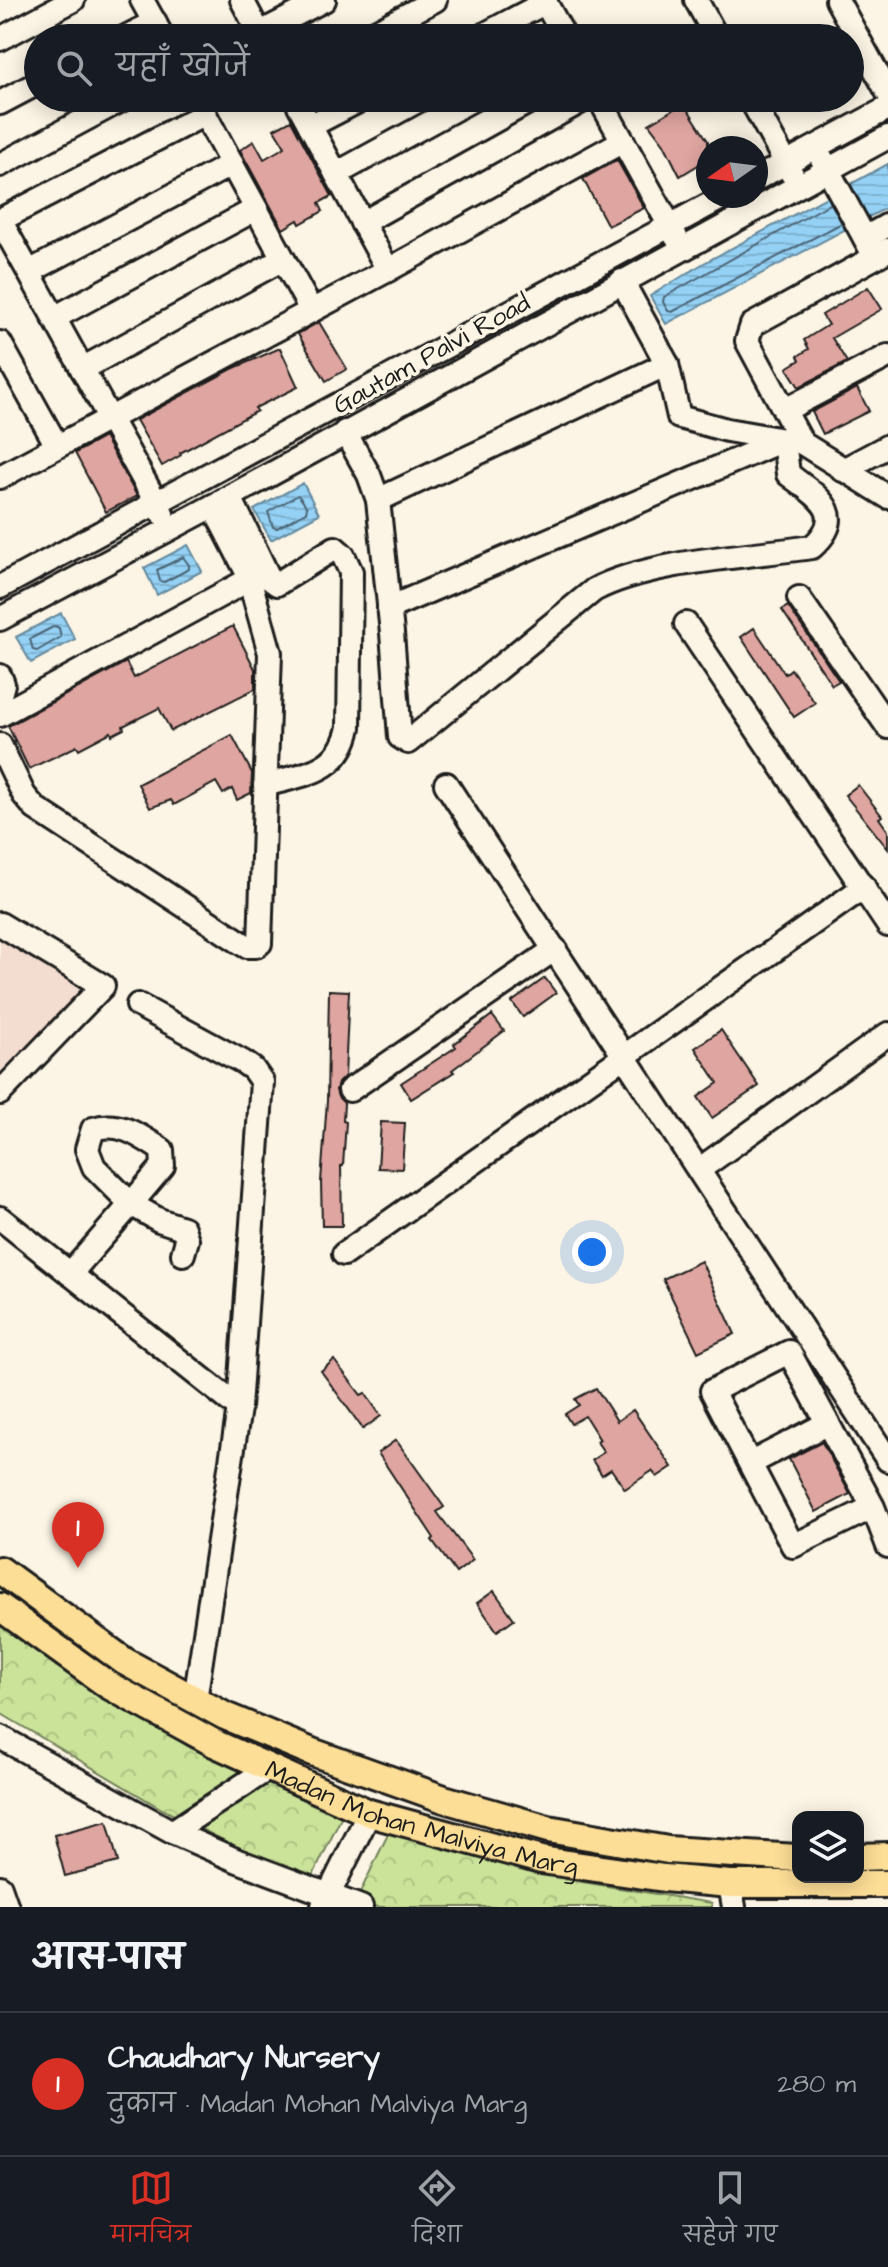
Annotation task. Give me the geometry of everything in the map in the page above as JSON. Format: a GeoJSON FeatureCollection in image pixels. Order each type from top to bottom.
{"type":"FeatureCollection","features":[{"type":"Feature","properties":{"kind":"main road","name":"Madan Mohan Malviya Marg"},"geometry":{"type":"LineString","coordinates":[[0,1570],[124,1661],[225,1716],[312,1752],[444,1799],[548,1829],[668,1850],[792,1858]]}},
{"type":"Feature","properties":{"kind":"main road","name":"Madan Mohan Malviya Marg"},"geometry":{"type":"LineString","coordinates":[[0,1607],[108,1685],[216,1744],[369,1813],[556,1862],[664,1878],[732,1895],[888,1884]]}},
{"type":"Feature","properties":{"kind":"main road"},"geometry":{"type":"LineString","coordinates":[[505,1850],[511,1818]]}},
{"type":"Feature","properties":{"kind":"main road"},"geometry":{"type":"LineString","coordinates":[[864,1857],[888,1856]]}},
{"type":"Feature","properties":{"kind":"street"},"geometry":{"type":"LineString","coordinates":[[28,24],[73,0]]}},
{"type":"Feature","properties":{"kind":"street"},"geometry":{"type":"LineString","coordinates":[[142,0],[156,24]]}},
{"type":"Feature","properties":{"kind":"street"},"geometry":{"type":"LineString","coordinates":[[242,0],[255,24]]}},
{"type":"Feature","properties":{"kind":"street"},"geometry":{"type":"LineString","coordinates":[[282,24],[324,0]]}},
{"type":"Feature","properties":{"kind":"street"},"geometry":{"type":"LineString","coordinates":[[390,24],[435,0]]}},
{"type":"Feature","properties":{"kind":"street"},"geometry":{"type":"LineString","coordinates":[[696,0],[709,24]]}},
{"type":"Feature","properties":{"kind":"street"},"geometry":{"type":"LineString","coordinates":[[837,0],[850,24]]}},
{"type":"Feature","properties":{"kind":"street"},"geometry":{"type":"LineString","coordinates":[[503,24],[545,1],[557,24]]}},
{"type":"Feature","properties":{"kind":"street"},"geometry":{"type":"LineString","coordinates":[[0,39],[24,26]]}},
{"type":"Feature","properties":{"kind":"street"},"geometry":{"type":"LineString","coordinates":[[864,49],[888,93]]}},
{"type":"Feature","properties":{"kind":"street"},"geometry":{"type":"LineString","coordinates":[[0,103],[24,90]]}},
{"type":"Feature","properties":{"kind":"street"},"geometry":{"type":"LineString","coordinates":[[768,173],[888,108]]}},
{"type":"Feature","properties":{"kind":"street"},"geometry":{"type":"LineString","coordinates":[[0,165],[99,112]]}},
{"type":"Feature","properties":{"kind":"street"},"geometry":{"type":"LineString","coordinates":[[171,528],[0,220],[189,112]]}},
{"type":"Feature","properties":{"kind":"street"},"geometry":{"type":"LineString","coordinates":[[203,112],[311,310]]}},
{"type":"Feature","properties":{"kind":"street"},"geometry":{"type":"LineString","coordinates":[[302,112],[388,270]]}},
{"type":"Feature","properties":{"kind":"street"},"geometry":{"type":"LineString","coordinates":[[310,126],[337,112]]}},
{"type":"Feature","properties":{"kind":"street"},"geometry":{"type":"LineString","coordinates":[[336,174],[449,112]]}},
{"type":"Feature","properties":{"kind":"street"},"geometry":{"type":"LineString","coordinates":[[362,223],[562,112]]}},
{"type":"Feature","properties":{"kind":"street"},"geometry":{"type":"LineString","coordinates":[[607,112],[682,248]]}},
{"type":"Feature","properties":{"kind":"street"},"geometry":{"type":"LineString","coordinates":[[758,112],[798,186]]}},
{"type":"Feature","properties":{"kind":"street","name":"Gautam Palvi Road"},"geometry":{"type":"LineString","coordinates":[[4,609],[221,502],[798,186],[832,178],[888,137]]}},
{"type":"Feature","properties":{"kind":"street"},"geometry":{"type":"LineString","coordinates":[[2,471],[57,446],[623,141]]}},
{"type":"Feature","properties":{"kind":"street"},"geometry":{"type":"LineString","coordinates":[[816,147],[872,243]]}},
{"type":"Feature","properties":{"kind":"street"},"geometry":{"type":"LineString","coordinates":[[29,272],[232,164]]}},
{"type":"Feature","properties":{"kind":"street","name":"Gautam Palvi Road"},"geometry":{"type":"LineString","coordinates":[[0,587],[703,208]]}},
{"type":"Feature","properties":{"kind":"street"},"geometry":{"type":"LineString","coordinates":[[54,318],[256,209]]}},
{"type":"Feature","properties":{"kind":"street"},"geometry":{"type":"LineString","coordinates":[[888,225],[872,243],[752,325],[747,341],[802,443],[888,497]]}},
{"type":"Feature","properties":{"kind":"street"},"geometry":{"type":"LineString","coordinates":[[82,369],[283,259]]}},
{"type":"Feature","properties":{"kind":"street"},"geometry":{"type":"LineString","coordinates":[[622,281],[667,364],[679,417],[727,430],[784,440]]}},
{"type":"Feature","properties":{"kind":"street"},"geometry":{"type":"LineString","coordinates":[[0,343],[57,446]]}},
{"type":"Feature","properties":{"kind":"street"},"geometry":{"type":"LineString","coordinates":[[785,410],[888,356]]}},
{"type":"Feature","properties":{"kind":"street"},"geometry":{"type":"LineString","coordinates":[[378,500],[667,364]]}},
{"type":"Feature","properties":{"kind":"street"},"geometry":{"type":"LineString","coordinates":[[345,432],[369,475],[378,500],[400,737],[408,742],[594,590],[614,579],[677,566],[812,547],[823,537],[830,524],[829,513],[825,504],[788,474],[784,440]]}},
{"type":"Feature","properties":{"kind":"street"},"geometry":{"type":"LineString","coordinates":[[389,608],[784,440]]}},
{"type":"Feature","properties":{"kind":"street"},"geometry":{"type":"LineString","coordinates":[[843,470],[888,446]]}},
{"type":"Feature","properties":{"kind":"street"},"geometry":{"type":"LineString","coordinates":[[0,745],[24,795],[35,808],[246,946],[260,943],[270,653],[258,574],[221,502]]}},
{"type":"Feature","properties":{"kind":"street"},"geometry":{"type":"LineString","coordinates":[[0,715],[258,574],[277,584],[335,548],[343,555],[351,572],[347,741],[325,768],[265,785]]}},
{"type":"Feature","properties":{"kind":"street"},"geometry":{"type":"LineString","coordinates":[[799,598],[888,727]]}},
{"type":"Feature","properties":{"kind":"street"},"geometry":{"type":"LineString","coordinates":[[686,624],[888,925]]}},
{"type":"Feature","properties":{"kind":"street"},"geometry":{"type":"LineString","coordinates":[[0,676],[3,684],[0,695]]}},
{"type":"Feature","properties":{"kind":"street"},"geometry":{"type":"LineString","coordinates":[[446,784],[888,1460]]}},
{"type":"Feature","properties":{"kind":"street"},"geometry":{"type":"LineString","coordinates":[[344,1254],[864,887]]}},
{"type":"Feature","properties":{"kind":"street"},"geometry":{"type":"LineString","coordinates":[[0,924],[103,986],[0,1093]]}},
{"type":"Feature","properties":{"kind":"street"},"geometry":{"type":"LineString","coordinates":[[350,1090],[555,949]]}},
{"type":"Feature","properties":{"kind":"street"},"geometry":{"type":"LineString","coordinates":[[138,1005],[243,1062],[253,1069],[262,1082],[239,1408],[195,1700]]}},
{"type":"Feature","properties":{"kind":"street"},"geometry":{"type":"LineString","coordinates":[[700,1169],[888,1034]]}},
{"type":"Feature","properties":{"kind":"street"},"geometry":{"type":"LineString","coordinates":[[70,1274],[131,1204],[159,1220],[183,1228],[187,1240],[183,1254]]}},
{"type":"Feature","properties":{"kind":"street"},"geometry":{"type":"LineString","coordinates":[[0,1218],[239,1408]]}},
{"type":"Feature","properties":{"kind":"street"},"geometry":{"type":"LineString","coordinates":[[873,1507],[793,1546],[712,1391],[789,1352],[873,1507],[888,1546]]}},
{"type":"Feature","properties":{"kind":"street"},"geometry":{"type":"LineString","coordinates":[[751,1463],[828,1423]]}},
{"type":"Feature","properties":{"kind":"street"},"geometry":{"type":"LineString","coordinates":[[0,1737],[172,1832],[326,1901],[361,1907]]}},
{"type":"Feature","properties":{"kind":"street"},"geometry":{"type":"LineString","coordinates":[[172,1832],[269,1768]]}},
{"type":"Feature","properties":{"kind":"street"},"geometry":{"type":"LineString","coordinates":[[326,1901],[369,1813]]}},
{"type":"Feature","properties":{"kind":"street"},"geometry":{"type":"LineString","coordinates":[[0,1887],[7,1907]]}},
{"type":"Feature","properties":{"kind":"shaded area"},"geometry":{"type":"Polygon","coordinates":[[[0,918],[97,984],[0,1090],[0,918]]]}},
{"type":"Feature","properties":{"kind":"green space"},"geometry":{"type":"Polygon","coordinates":[[[0,1621],[75,1677],[191,1748],[342,1816],[309,1884],[162,1809],[0,1713],[0,1621]]]}},
{"type":"Feature","properties":{"kind":"green space"},"geometry":{"type":"Polygon","coordinates":[[[389,1832],[570,1880],[712,1903],[712,1907],[377,1907],[356,1901],[389,1832]]]}},
{"type":"Feature","properties":{"kind":"water"},"geometry":{"type":"Polygon","coordinates":[[[888,164],[888,207],[666,324],[650,296],[704,263],[888,164]]]}},
{"type":"Feature","properties":{"kind":"water"},"geometry":{"type":"Polygon","coordinates":[[[303,483],[319,514],[271,540],[254,510],[303,483]]]}},
{"type":"Feature","properties":{"kind":"water"},"geometry":{"type":"Polygon","coordinates":[[[188,545],[202,571],[157,595],[144,568],[188,545]]]}},
{"type":"Feature","properties":{"kind":"water"},"geometry":{"type":"Polygon","coordinates":[[[61,613],[75,639],[31,663],[16,637],[61,613]]]}},
{"type":"Feature","properties":{"kind":"building"},"geometry":{"type":"Polygon","coordinates":[[[669,112],[690,112],[705,136],[696,136],[696,166],[680,176],[664,144],[649,124],[669,112]]]}},
{"type":"Feature","properties":{"kind":"building"},"geometry":{"type":"Polygon","coordinates":[[[291,120],[332,196],[319,203],[323,211],[300,224],[298,220],[283,229],[240,150],[254,141],[264,159],[285,147],[274,129],[291,120]]]}},
{"type":"Feature","properties":{"kind":"building"},"geometry":{"type":"Polygon","coordinates":[[[617,160],[644,208],[608,226],[583,179],[617,160]]]}},
{"type":"Feature","properties":{"kind":"building"},"geometry":{"type":"Polygon","coordinates":[[[868,287],[882,309],[832,338],[847,362],[799,387],[787,368],[800,360],[798,356],[809,349],[804,340],[828,325],[822,315],[868,287]]]}},
{"type":"Feature","properties":{"kind":"building"},"geometry":{"type":"Polygon","coordinates":[[[319,322],[347,369],[326,381],[298,334],[319,322]]]}},
{"type":"Feature","properties":{"kind":"building"},"geometry":{"type":"Polygon","coordinates":[[[280,348],[298,387],[255,408],[257,411],[162,466],[136,420],[232,369],[280,348]]]}},
{"type":"Feature","properties":{"kind":"building"},"geometry":{"type":"Polygon","coordinates":[[[857,388],[869,411],[823,434],[812,412],[857,388]]]}},
{"type":"Feature","properties":{"kind":"building"},"geometry":{"type":"Polygon","coordinates":[[[104,437],[137,496],[106,512],[75,453],[104,437]]]}},
{"type":"Feature","properties":{"kind":"building"},"geometry":{"type":"Polygon","coordinates":[[[788,606],[839,681],[832,685],[782,610],[788,606]]]}},
{"type":"Feature","properties":{"kind":"building"},"geometry":{"type":"Polygon","coordinates":[[[233,626],[255,669],[255,689],[171,731],[159,708],[112,735],[111,732],[29,769],[8,726],[126,662],[134,678],[233,626]]]}},
{"type":"Feature","properties":{"kind":"building"},"geometry":{"type":"Polygon","coordinates":[[[754,628],[785,674],[791,669],[815,703],[794,717],[741,637],[754,628]]]}},
{"type":"Feature","properties":{"kind":"building"},"geometry":{"type":"Polygon","coordinates":[[[232,735],[252,773],[251,793],[237,800],[232,789],[223,794],[216,782],[174,805],[171,800],[150,808],[138,784],[232,735]]]}},
{"type":"Feature","properties":{"kind":"building"},"geometry":{"type":"Polygon","coordinates":[[[858,785],[882,816],[879,818],[888,831],[888,849],[845,795],[858,785]]]}},
{"type":"Feature","properties":{"kind":"building"},"geometry":{"type":"Polygon","coordinates":[[[545,978],[556,993],[523,1017],[512,1002],[545,978]]]}},
{"type":"Feature","properties":{"kind":"building"},"geometry":{"type":"Polygon","coordinates":[[[329,990],[349,991],[345,1076],[336,1090],[344,1103],[343,1121],[346,1122],[341,1166],[342,1226],[322,1226],[329,990]]]}},
{"type":"Feature","properties":{"kind":"building"},"geometry":{"type":"Polygon","coordinates":[[[492,1015],[504,1031],[452,1070],[454,1072],[411,1099],[401,1083],[456,1047],[454,1044],[492,1015]]]}},
{"type":"Feature","properties":{"kind":"building"},"geometry":{"type":"Polygon","coordinates":[[[721,1030],[759,1086],[712,1118],[698,1097],[718,1083],[695,1048],[721,1030]]]}},
{"type":"Feature","properties":{"kind":"building"},"geometry":{"type":"Polygon","coordinates":[[[381,1122],[405,1123],[402,1169],[378,1168],[381,1122]]]}},
{"type":"Feature","properties":{"kind":"building"},"geometry":{"type":"Polygon","coordinates":[[[701,1261],[735,1334],[698,1352],[663,1279],[701,1261]]]}},
{"type":"Feature","properties":{"kind":"building"},"geometry":{"type":"Polygon","coordinates":[[[334,1360],[361,1395],[365,1393],[381,1416],[363,1429],[321,1371],[334,1360]]]}},
{"type":"Feature","properties":{"kind":"building"},"geometry":{"type":"Polygon","coordinates":[[[596,1388],[617,1421],[633,1410],[672,1467],[657,1477],[652,1471],[625,1489],[611,1469],[602,1475],[592,1460],[604,1452],[597,1442],[600,1440],[585,1416],[571,1424],[565,1414],[579,1405],[575,1399],[596,1388]]]}},
{"type":"Feature","properties":{"kind":"building"},"geometry":{"type":"Polygon","coordinates":[[[396,1440],[444,1507],[437,1512],[473,1560],[456,1573],[378,1453],[396,1440]]]}},
{"type":"Feature","properties":{"kind":"building"},"geometry":{"type":"Polygon","coordinates":[[[822,1442],[850,1494],[816,1512],[789,1459],[822,1442]]]}},
{"type":"Feature","properties":{"kind":"building"},"geometry":{"type":"Polygon","coordinates":[[[494,1591],[514,1619],[497,1631],[477,1603],[494,1591]]]}},
{"type":"Feature","properties":{"kind":"building"},"geometry":{"type":"Polygon","coordinates":[[[107,1821],[118,1862],[65,1876],[54,1835],[107,1821]]]}},
{"type":"Feature","properties":{"kind":"place","name":"Chaudhary Nursery"},"geometry":{"type":"Point","coordinates":[78,1568]}}]}
